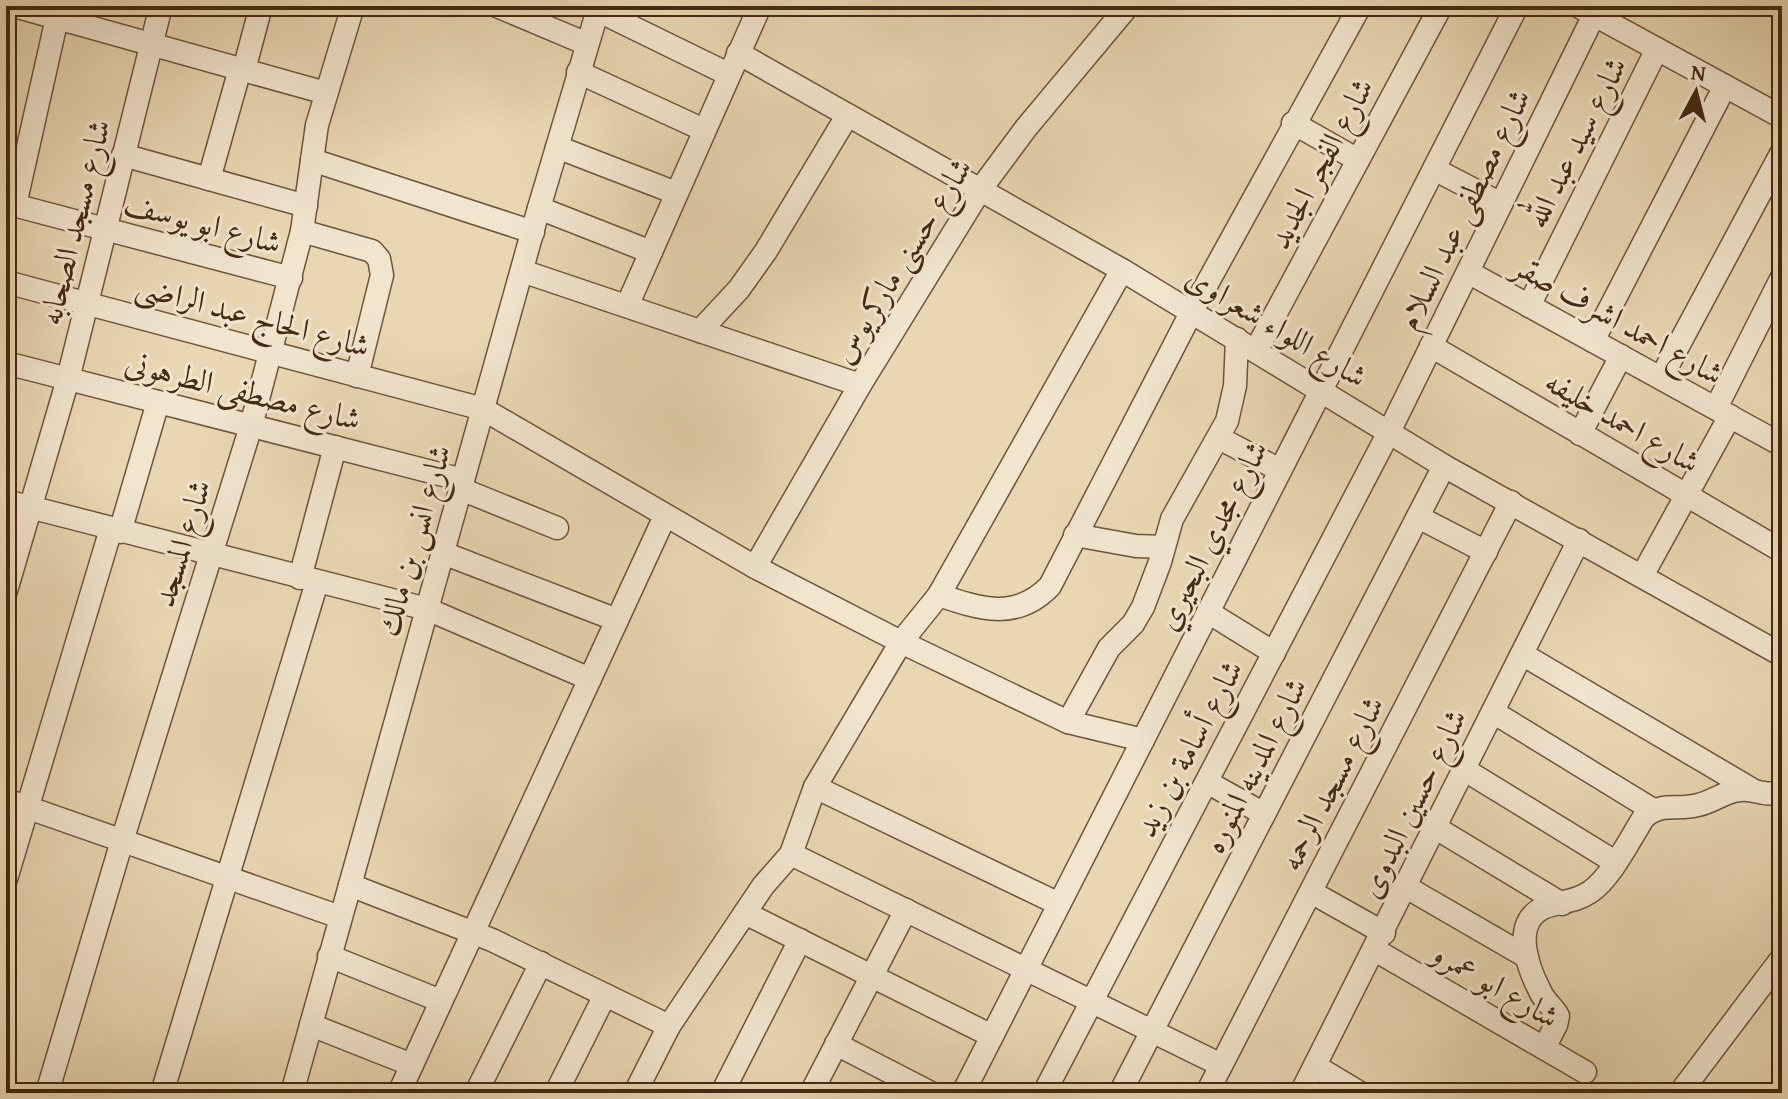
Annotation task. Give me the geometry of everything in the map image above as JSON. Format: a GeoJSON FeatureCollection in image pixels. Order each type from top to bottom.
{"type":"FeatureCollection","features":[{"type":"Feature","properties":{"kind":"street"},"geometry":{"type":"LineString","coordinates":[[14,6],[326,93]]}},
{"type":"Feature","properties":{"kind":"street","name":"شارع مسجد الصحابه"},"geometry":{"type":"LineString","coordinates":[[6,591],[68,379],[161,6]]}},
{"type":"Feature","properties":{"kind":"street"},"geometry":{"type":"LineString","coordinates":[[209,179],[261,6]]}},
{"type":"Feature","properties":{"kind":"street","name":"شارع المسجد"},"geometry":{"type":"LineString","coordinates":[[47,1093],[251,426],[302,231],[317,125],[353,6]]}},
{"type":"Feature","properties":{"kind":"street"},"geometry":{"type":"LineString","coordinates":[[497,6],[587,44]]}},
{"type":"Feature","properties":{"kind":"street","name":"شارع حسنى ماركريوس"},"geometry":{"type":"LineString","coordinates":[[755,567],[860,385],[980,190],[1026,128],[1128,6]]}},
{"type":"Feature","properties":{"kind":"street"},"geometry":{"type":"LineString","coordinates":[[939,595],[977,608],[1011,609],[1028,604],[1050,586],[1192,311],[1360,6]]}},
{"type":"Feature","properties":{"kind":"street","name":"شارع الفجر الجديد"},"geometry":{"type":"LineString","coordinates":[[1246,345],[1358,160],[1441,6]]}},
{"type":"Feature","properties":{"kind":"street","name":"شارع مجدي البحيري"},"geometry":{"type":"LineString","coordinates":[[963,1093],[1517,6]]}},
{"type":"Feature","properties":{"kind":"street"},"geometry":{"type":"LineString","coordinates":[[598,8],[728,74]]}},
{"type":"Feature","properties":{"kind":"street","name":"شارع انس بن مالك"},"geometry":{"type":"LineString","coordinates":[[292,1093],[539,208],[598,8]]}},
{"type":"Feature","properties":{"kind":"street"},"geometry":{"type":"LineString","coordinates":[[627,306],[738,53],[754,8]]}},
{"type":"Feature","properties":{"kind":"street"},"geometry":{"type":"LineString","coordinates":[[1586,10],[1618,16],[1657,49],[1782,117]]}},
{"type":"Feature","properties":{"kind":"street","name":"شارع مصطفى عبد السلام"},"geometry":{"type":"LineString","coordinates":[[1389,432],[1501,204],[1586,10]]}},
{"type":"Feature","properties":{"kind":"street"},"geometry":{"type":"LineString","coordinates":[[10,204],[57,18]]}},
{"type":"Feature","properties":{"kind":"street","name":"شارع سيد عبد الله"},"geometry":{"type":"LineString","coordinates":[[1529,306],[1657,49]]}},
{"type":"Feature","properties":{"kind":"street","name":"شارع اللواء شعراوى"},"geometry":{"type":"LineString","coordinates":[[738,53],[1122,270],[1444,466],[1782,655]]}},
{"type":"Feature","properties":{"kind":"street"},"geometry":{"type":"LineString","coordinates":[[578,72],[704,130]]}},
{"type":"Feature","properties":{"kind":"street"},"geometry":{"type":"LineString","coordinates":[[1593,341],[1725,86]]}},
{"type":"Feature","properties":{"kind":"street"},"geometry":{"type":"LineString","coordinates":[[700,331],[739,289],[766,251],[847,116]]}},
{"type":"Feature","properties":{"kind":"street"},"geometry":{"type":"LineString","coordinates":[[1293,123],[1358,160]]}},
{"type":"Feature","properties":{"kind":"street"},"geometry":{"type":"LineString","coordinates":[[557,147],[676,193]]}},
{"type":"Feature","properties":{"kind":"street"},"geometry":{"type":"LineString","coordinates":[[1661,378],[1782,152]]}},
{"type":"Feature","properties":{"kind":"street"},"geometry":{"type":"LineString","coordinates":[[123,155],[306,206]]}},
{"type":"Feature","properties":{"kind":"street"},"geometry":{"type":"LineString","coordinates":[[312,160],[533,232]]}},
{"type":"Feature","properties":{"kind":"street"},"geometry":{"type":"LineString","coordinates":[[1434,169],[1501,204]]}},
{"type":"Feature","properties":{"kind":"street","name":"شارع ابو يوسف"},"geometry":{"type":"LineString","coordinates":[[10,204],[291,278]]}},
{"type":"Feature","properties":{"kind":"street"},"geometry":{"type":"LineString","coordinates":[[539,208],[651,252]]}},
{"type":"Feature","properties":{"kind":"street"},"geometry":{"type":"LineString","coordinates":[[302,231],[372,251],[379,259],[382,275],[357,376]]}},
{"type":"Feature","properties":{"kind":"street"},"geometry":{"type":"LineString","coordinates":[[635,1093],[669,1026],[770,877],[791,854],[815,787],[901,642],[939,595],[1122,270]]}},
{"type":"Feature","properties":{"kind":"street"},"geometry":{"type":"LineString","coordinates":[[522,271],[860,385]]}},
{"type":"Feature","properties":{"kind":"street","name":"شارع احمد اشرف صقر"},"geometry":{"type":"LineString","coordinates":[[1468,272],[1782,445]]}},
{"type":"Feature","properties":{"kind":"street"},"geometry":{"type":"LineString","coordinates":[[1642,576],[1686,495],[1782,277]]}},
{"type":"Feature","properties":{"kind":"street","name":"شارع الحاج عبد الراضى"},"geometry":{"type":"LineString","coordinates":[[6,282],[483,409],[755,567],[901,642],[1068,722],[1143,740]]}},
{"type":"Feature","properties":{"kind":"street"},"geometry":{"type":"LineString","coordinates":[[1068,722],[1109,648],[1133,624],[1143,607],[1172,519],[1219,438],[1232,407],[1246,345]]}},
{"type":"Feature","properties":{"kind":"street","name":"شارع احمد خليفه"},"geometry":{"type":"LineString","coordinates":[[1431,346],[1782,551]]}},
{"type":"Feature","properties":{"kind":"street"},"geometry":{"type":"LineString","coordinates":[[1580,434],[1621,356]]}},
{"type":"Feature","properties":{"kind":"street","name":"شارع مصطفى الطرهونى"},"geometry":{"type":"LineString","coordinates":[[6,363],[335,447],[462,484],[557,528]]}},
{"type":"Feature","properties":{"kind":"street"},"geometry":{"type":"LineString","coordinates":[[6,879],[17,804],[158,402]]}},
{"type":"Feature","properties":{"kind":"street","name":"شارع أسامة بن زيد"},"geometry":{"type":"LineString","coordinates":[[1044,1093],[1389,432]]}},
{"type":"Feature","properties":{"kind":"street"},"geometry":{"type":"LineString","coordinates":[[1219,438],[1280,470]]}},
{"type":"Feature","properties":{"kind":"street"},"geometry":{"type":"LineString","coordinates":[[162,1093],[227,877],[308,580],[335,447]]}},
{"type":"Feature","properties":{"kind":"street","name":"شارع المدينه المنوره"},"geometry":{"type":"LineString","coordinates":[[1120,1093],[1444,466]]}},
{"type":"Feature","properties":{"kind":"street"},"geometry":{"type":"LineString","coordinates":[[6,501],[427,609],[590,679]]}},
{"type":"Feature","properties":{"kind":"street","name":"شارع مسجد الرحمه"},"geometry":{"type":"LineString","coordinates":[[1207,1093],[1511,502]]}},
{"type":"Feature","properties":{"kind":"street"},"geometry":{"type":"LineString","coordinates":[[399,1093],[665,516]]}},
{"type":"Feature","properties":{"kind":"street"},"geometry":{"type":"LineString","coordinates":[[1418,517],[1486,552]]}},
{"type":"Feature","properties":{"kind":"street"},"geometry":{"type":"LineString","coordinates":[[1075,535],[1136,546],[1164,547]]}},
{"type":"Feature","properties":{"kind":"street","name":"شارع حسين البدوى"},"geometry":{"type":"LineString","coordinates":[[1301,1093],[1579,540]]}},
{"type":"Feature","properties":{"kind":"street"},"geometry":{"type":"LineString","coordinates":[[443,553],[617,620]]}},
{"type":"Feature","properties":{"kind":"street"},"geometry":{"type":"LineString","coordinates":[[1208,612],[1274,653]]}},
{"type":"Feature","properties":{"kind":"street"},"geometry":{"type":"LineString","coordinates":[[1522,654],[1760,795],[1782,791]]}},
{"type":"Feature","properties":{"kind":"street"},"geometry":{"type":"LineString","coordinates":[[1493,712],[1653,810]]}},
{"type":"Feature","properties":{"kind":"street"},"geometry":{"type":"LineString","coordinates":[[1465,770],[1615,862]]}},
{"type":"Feature","properties":{"kind":"street"},"geometry":{"type":"LineString","coordinates":[[1207,782],[1264,814]]}},
{"type":"Feature","properties":{"kind":"street"},"geometry":{"type":"LineString","coordinates":[[815,787],[1059,904]]}},
{"type":"Feature","properties":{"kind":"street"},"geometry":{"type":"LineString","coordinates":[[1544,1048],[1558,1016],[1540,992],[1527,957],[1523,939],[1528,921],[1543,908],[1589,893],[1601,884],[1644,817],[1653,810],[1693,807],[1732,791],[1751,789]]}},
{"type":"Feature","properties":{"kind":"street"},"geometry":{"type":"LineString","coordinates":[[17,804],[340,917]]}},
{"type":"Feature","properties":{"kind":"street"},"geometry":{"type":"LineString","coordinates":[[1436,828],[1562,904]]}},
{"type":"Feature","properties":{"kind":"street"},"geometry":{"type":"LineString","coordinates":[[791,854],[1221,1065]]}},
{"type":"Feature","properties":{"kind":"street"},"geometry":{"type":"LineString","coordinates":[[350,885],[541,963],[669,1026]]}},
{"type":"Feature","properties":{"kind":"street"},"geometry":{"type":"LineString","coordinates":[[1406,887],[1527,957]]}},
{"type":"Feature","properties":{"kind":"street","name":"شارع ابو عمرو"},"geometry":{"type":"LineString","coordinates":[[1311,892],[1379,941],[1585,1072]]}},
{"type":"Feature","properties":{"kind":"street"},"geometry":{"type":"LineString","coordinates":[[811,1093],[906,910]]}},
{"type":"Feature","properties":{"kind":"street"},"geometry":{"type":"LineString","coordinates":[[745,913],[992,1036]]}},
{"type":"Feature","properties":{"kind":"street"},"geometry":{"type":"LineString","coordinates":[[722,1093],[800,940]]}},
{"type":"Feature","properties":{"kind":"street"},"geometry":{"type":"LineString","coordinates":[[329,956],[441,1001]]}},
{"type":"Feature","properties":{"kind":"street"},"geometry":{"type":"LineString","coordinates":[[1680,1093],[1782,958]]}},
{"type":"Feature","properties":{"kind":"street"},"geometry":{"type":"LineString","coordinates":[[476,1093],[541,963]]}},
{"type":"Feature","properties":{"kind":"street"},"geometry":{"type":"LineString","coordinates":[[556,1093],[605,995]]}},
{"type":"Feature","properties":{"kind":"street"},"geometry":{"type":"LineString","coordinates":[[311,1025],[412,1065]]}},
{"type":"Feature","properties":{"kind":"street"},"geometry":{"type":"LineString","coordinates":[[836,1044],[931,1093]]}},
{"type":"Feature","properties":{"kind":"street"},"geometry":{"type":"LineString","coordinates":[[1315,1066],[1360,1093]]}}]}
